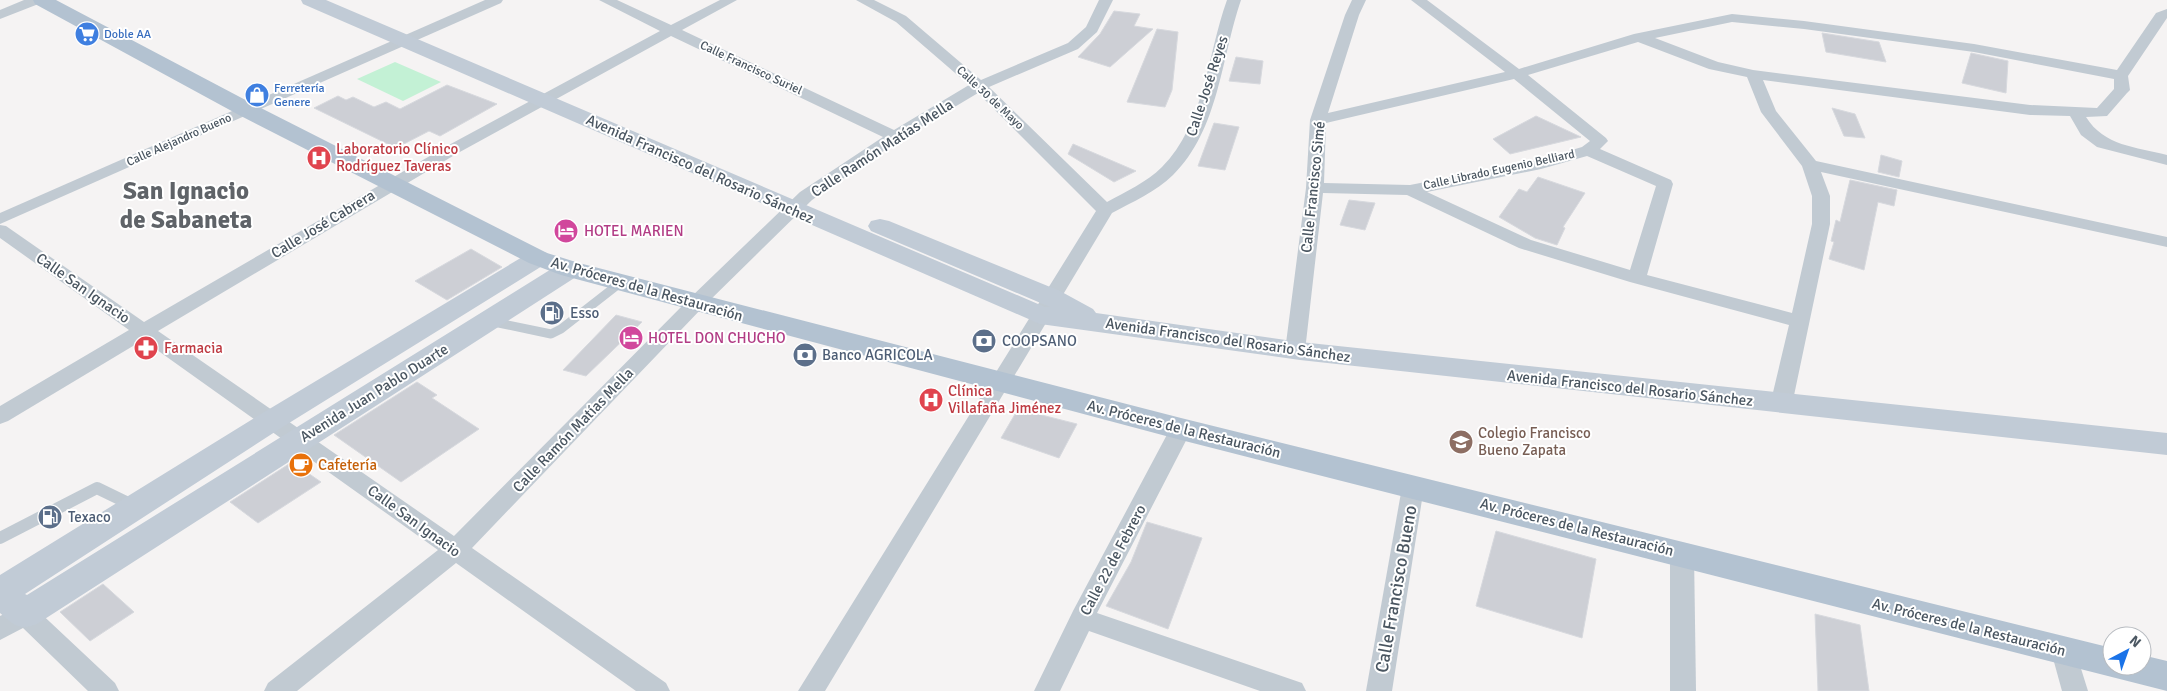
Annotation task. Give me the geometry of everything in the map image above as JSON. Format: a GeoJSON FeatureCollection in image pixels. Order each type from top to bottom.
{"type":"FeatureCollection","features":[{"type":"Feature","properties":{"kind":"main road","name":"Av. Próceres de la Restauración"},"geometry":{"type":"LineString","coordinates":[[42,0],[247,110],[538,258],[696,304],[1002,381],[1181,430],[1682,553],[2102,660]]}},
{"type":"Feature","properties":{"kind":"main road","name":"Avenida Francisco del Rosario Sánchez"},"geometry":{"type":"LineString","coordinates":[[310,0],[413,36]]}},
{"type":"Feature","properties":{"kind":"main road","name":"Avenida Francisco del Rosario Sánchez"},"geometry":{"type":"LineString","coordinates":[[344,0],[413,36],[549,95],[1046,306],[1094,321],[1295,351],[1781,405],[2167,444]]}},
{"type":"Feature","properties":{"kind":"main road","name":"Avenida Juan Pablo Duarte"},"geometry":{"type":"LineString","coordinates":[[6,607],[136,507],[271,421],[538,258]]}},
{"type":"Feature","properties":{"kind":"main road","name":"Avenida Juan Pablo Duarte"},"geometry":{"type":"LineString","coordinates":[[6,607],[301,439],[570,268]]}},
{"type":"Feature","properties":{"kind":"main road"},"geometry":{"type":"LineString","coordinates":[[2152,673],[2167,677]]}},
{"type":"Feature","properties":{"kind":"street"},"geometry":{"type":"LineString","coordinates":[[0,15],[36,0]]}},
{"type":"Feature","properties":{"kind":"street","name":"Calle Alejandro Bueno"},"geometry":{"type":"LineString","coordinates":[[0,219],[496,0]]}},
{"type":"Feature","properties":{"kind":"street","name":"Calle Francisco Suriel"},"geometry":{"type":"LineString","coordinates":[[606,0],[895,136]]}},
{"type":"Feature","properties":{"kind":"street","name":"Calle José Cabrera"},"geometry":{"type":"LineString","coordinates":[[0,416],[392,184],[549,95],[730,0]]}},
{"type":"Feature","properties":{"kind":"street","name":"Calle 30 de Mayo"},"geometry":{"type":"LineString","coordinates":[[864,0],[901,19],[979,86],[1105,210]]}},
{"type":"Feature","properties":{"kind":"street","name":"Calle Ramón Matías Mella"},"geometry":{"type":"LineString","coordinates":[[277,691],[455,550],[696,304],[799,202],[895,136],[979,86],[1073,46],[1092,29],[1106,0]]}},
{"type":"Feature","properties":{"kind":"street","name":"Calle José Reyes"},"geometry":{"type":"LineString","coordinates":[[811,691],[1105,210],[1166,172],[1187,147],[1197,126],[1234,0]]}},
{"type":"Feature","properties":{"kind":"street","name":"Calle Francisco Simé"},"geometry":{"type":"LineString","coordinates":[[1295,351],[1315,188],[1318,120],[1352,15],[1359,0]]}},
{"type":"Feature","properties":{"kind":"street","name":"Calle Librado Eugenio Belliard"},"geometry":{"type":"LineString","coordinates":[[1315,188],[1410,190],[1540,164],[1588,150],[1600,141],[1517,74],[1418,0]]}},
{"type":"Feature","properties":{"kind":"street"},"geometry":{"type":"LineString","coordinates":[[1639,37],[1714,66],[1753,74],[2076,114],[2101,113],[2122,90],[2121,76],[2160,16],[2167,13]]}},
{"type":"Feature","properties":{"kind":"street"},"geometry":{"type":"LineString","coordinates":[[1318,120],[1517,74],[1639,37],[1732,18],[1804,25],[1974,48],[2098,70],[2121,76]]}},
{"type":"Feature","properties":{"kind":"street"},"geometry":{"type":"LineString","coordinates":[[1753,74],[1768,112],[1810,165],[1821,196],[1820,224],[1781,405]]}},
{"type":"Feature","properties":{"kind":"street"},"geometry":{"type":"LineString","coordinates":[[2076,114],[2088,132],[2103,144],[2167,160]]}},
{"type":"Feature","properties":{"kind":"street"},"geometry":{"type":"LineString","coordinates":[[1588,150],[1664,184],[1637,278]]}},
{"type":"Feature","properties":{"kind":"street"},"geometry":{"type":"LineString","coordinates":[[1810,165],[2167,242]]}},
{"type":"Feature","properties":{"kind":"street"},"geometry":{"type":"LineString","coordinates":[[1410,190],[1525,244],[1637,278],[1799,321]]}},
{"type":"Feature","properties":{"kind":"street","name":"Calle San Ignacio"},"geometry":{"type":"LineString","coordinates":[[0,230],[271,421],[301,439],[455,550],[657,691]]}},
{"type":"Feature","properties":{"kind":"street","name":"Calle 22 de Febrero"},"geometry":{"type":"LineString","coordinates":[[1047,691],[1082,618],[1181,430]]}},
{"type":"Feature","properties":{"kind":"street","name":"Calle Francisco Bueno"},"geometry":{"type":"LineString","coordinates":[[1379,691],[1414,486]]}},
{"type":"Feature","properties":{"kind":"street"},"geometry":{"type":"LineString","coordinates":[[1682,553],[1683,691]]}},
{"type":"Feature","properties":{"kind":"street"},"geometry":{"type":"LineString","coordinates":[[6,607],[106,691]]}},
{"type":"Feature","properties":{"kind":"street"},"geometry":{"type":"LineString","coordinates":[[1082,618],[1294,691]]}},
{"type":"Feature","properties":{"kind":"street"},"geometry":{"type":"LineString","coordinates":[[2064,651],[2074,691]]}},
{"type":"Feature","properties":{"kind":"lane"},"geometry":{"type":"LineString","coordinates":[[487,321],[551,334],[561,329],[620,283]]}},
{"type":"Feature","properties":{"kind":"lane"},"geometry":{"type":"LineString","coordinates":[[0,538],[97,488],[136,507]]}},
{"type":"Feature","properties":{"kind":"green space"},"geometry":{"type":"Polygon","coordinates":[[[395,62],[441,82],[403,101],[357,79],[395,62]]]}},
{"type":"Feature","properties":{"kind":"building"},"geometry":{"type":"Polygon","coordinates":[[[1114,11],[1140,14],[1134,26],[1153,29],[1110,67],[1078,57],[1100,34],[1114,11]]]}},
{"type":"Feature","properties":{"kind":"building"},"geometry":{"type":"Polygon","coordinates":[[[1157,29],[1178,32],[1172,90],[1165,107],[1127,102],[1157,29]]]}},
{"type":"Feature","properties":{"kind":"building"},"geometry":{"type":"Polygon","coordinates":[[[1822,33],[1879,42],[1886,62],[1826,52],[1822,33]]]}},
{"type":"Feature","properties":{"kind":"building"},"geometry":{"type":"Polygon","coordinates":[[[1971,53],[2008,61],[2006,93],[1962,83],[1971,53]]]}},
{"type":"Feature","properties":{"kind":"building"},"geometry":{"type":"Polygon","coordinates":[[[1236,57],[1263,61],[1260,84],[1229,81],[1236,57]]]}},
{"type":"Feature","properties":{"kind":"building"},"geometry":{"type":"Polygon","coordinates":[[[447,85],[497,104],[440,136],[429,131],[396,148],[314,108],[338,96],[346,100],[353,97],[374,107],[386,102],[400,109],[447,85]]]}},
{"type":"Feature","properties":{"kind":"building"},"geometry":{"type":"Polygon","coordinates":[[[1832,108],[1855,114],[1865,138],[1844,136],[1832,108]]]}},
{"type":"Feature","properties":{"kind":"building"},"geometry":{"type":"Polygon","coordinates":[[[1536,116],[1581,137],[1510,154],[1493,139],[1536,116]]]}},
{"type":"Feature","properties":{"kind":"building"},"geometry":{"type":"Polygon","coordinates":[[[1214,123],[1239,127],[1225,170],[1198,166],[1214,123]]]}},
{"type":"Feature","properties":{"kind":"building"},"geometry":{"type":"Polygon","coordinates":[[[1073,144],[1136,171],[1114,182],[1068,154],[1073,144]]]}},
{"type":"Feature","properties":{"kind":"building"},"geometry":{"type":"Polygon","coordinates":[[[1881,155],[1902,161],[1899,177],[1878,172],[1881,155]]]}},
{"type":"Feature","properties":{"kind":"building"},"geometry":{"type":"Polygon","coordinates":[[[1538,177],[1585,193],[1563,227],[1565,228],[1557,245],[1535,238],[1499,217],[1519,189],[1527,192],[1538,177]]]}},
{"type":"Feature","properties":{"kind":"building"},"geometry":{"type":"Polygon","coordinates":[[[1850,180],[1897,190],[1894,206],[1878,202],[1864,270],[1829,259],[1834,242],[1831,241],[1836,220],[1840,222],[1850,180]]]}},
{"type":"Feature","properties":{"kind":"building"},"geometry":{"type":"Polygon","coordinates":[[[1349,200],[1375,203],[1365,230],[1340,225],[1349,200]]]}},
{"type":"Feature","properties":{"kind":"building"},"geometry":{"type":"Polygon","coordinates":[[[471,249],[502,267],[447,300],[415,281],[471,249]]]}},
{"type":"Feature","properties":{"kind":"building"},"geometry":{"type":"Polygon","coordinates":[[[616,315],[642,322],[586,376],[563,370],[616,315]]]}},
{"type":"Feature","properties":{"kind":"building"},"geometry":{"type":"Polygon","coordinates":[[[417,382],[437,395],[432,398],[479,429],[401,482],[334,435],[417,382]]]}},
{"type":"Feature","properties":{"kind":"building"},"geometry":{"type":"Polygon","coordinates":[[[1018,409],[1077,424],[1059,458],[1001,438],[1018,409]]]}},
{"type":"Feature","properties":{"kind":"building"},"geometry":{"type":"Polygon","coordinates":[[[292,462],[321,482],[258,523],[230,502],[292,462]]]}},
{"type":"Feature","properties":{"kind":"building"},"geometry":{"type":"Polygon","coordinates":[[[1147,522],[1202,538],[1168,629],[1106,606],[1131,562],[1147,522]]]}},
{"type":"Feature","properties":{"kind":"building"},"geometry":{"type":"Polygon","coordinates":[[[1496,531],[1596,559],[1582,638],[1476,606],[1496,531]]]}},
{"type":"Feature","properties":{"kind":"building"},"geometry":{"type":"Polygon","coordinates":[[[103,584],[134,612],[90,641],[60,612],[103,584]]]}},
{"type":"Feature","properties":{"kind":"building"},"geometry":{"type":"Polygon","coordinates":[[[1815,614],[1860,625],[1869,691],[1818,691],[1815,614]]]}},
{"type":"Feature","properties":{"kind":"place","name":"Doble AA"},"geometry":{"type":"Point","coordinates":[87,34]}},
{"type":"Feature","properties":{"kind":"place","name":"Ferretería Genere"},"geometry":{"type":"Point","coordinates":[257,95]}},
{"type":"Feature","properties":{"kind":"place","name":"Laboratorio Clínico Rodríguez Taveras"},"geometry":{"type":"Point","coordinates":[319,158]}},
{"type":"Feature","properties":{"kind":"place","name":"HOTEL MARIEN"},"geometry":{"type":"Point","coordinates":[566,231]}},
{"type":"Feature","properties":{"kind":"place","name":"Esso"},"geometry":{"type":"Point","coordinates":[552,313]}},
{"type":"Feature","properties":{"kind":"place","name":"HOTEL DON CHUCHO"},"geometry":{"type":"Point","coordinates":[631,338]}},
{"type":"Feature","properties":{"kind":"place","name":"COOPSANO"},"geometry":{"type":"Point","coordinates":[984,341]}},
{"type":"Feature","properties":{"kind":"place","name":"Farmacia"},"geometry":{"type":"Point","coordinates":[146,348]}},
{"type":"Feature","properties":{"kind":"place","name":"Banco AGRICOLA"},"geometry":{"type":"Point","coordinates":[805,355]}},
{"type":"Feature","properties":{"kind":"place","name":"Clínica Villafaña Jiménez"},"geometry":{"type":"Point","coordinates":[931,400]}},
{"type":"Feature","properties":{"kind":"place","name":"Colegio Francisco Bueno Zapata"},"geometry":{"type":"Point","coordinates":[1461,442]}},
{"type":"Feature","properties":{"kind":"place","name":"Cafetería"},"geometry":{"type":"Point","coordinates":[301,465]}},
{"type":"Feature","properties":{"kind":"place","name":"Texaco"},"geometry":{"type":"Point","coordinates":[50,517]}},
{"type":"Feature","properties":{"kind":"district","name":"San Ignacio de Sabaneta"},"geometry":{"type":"Point","coordinates":[186,204]}}]}
